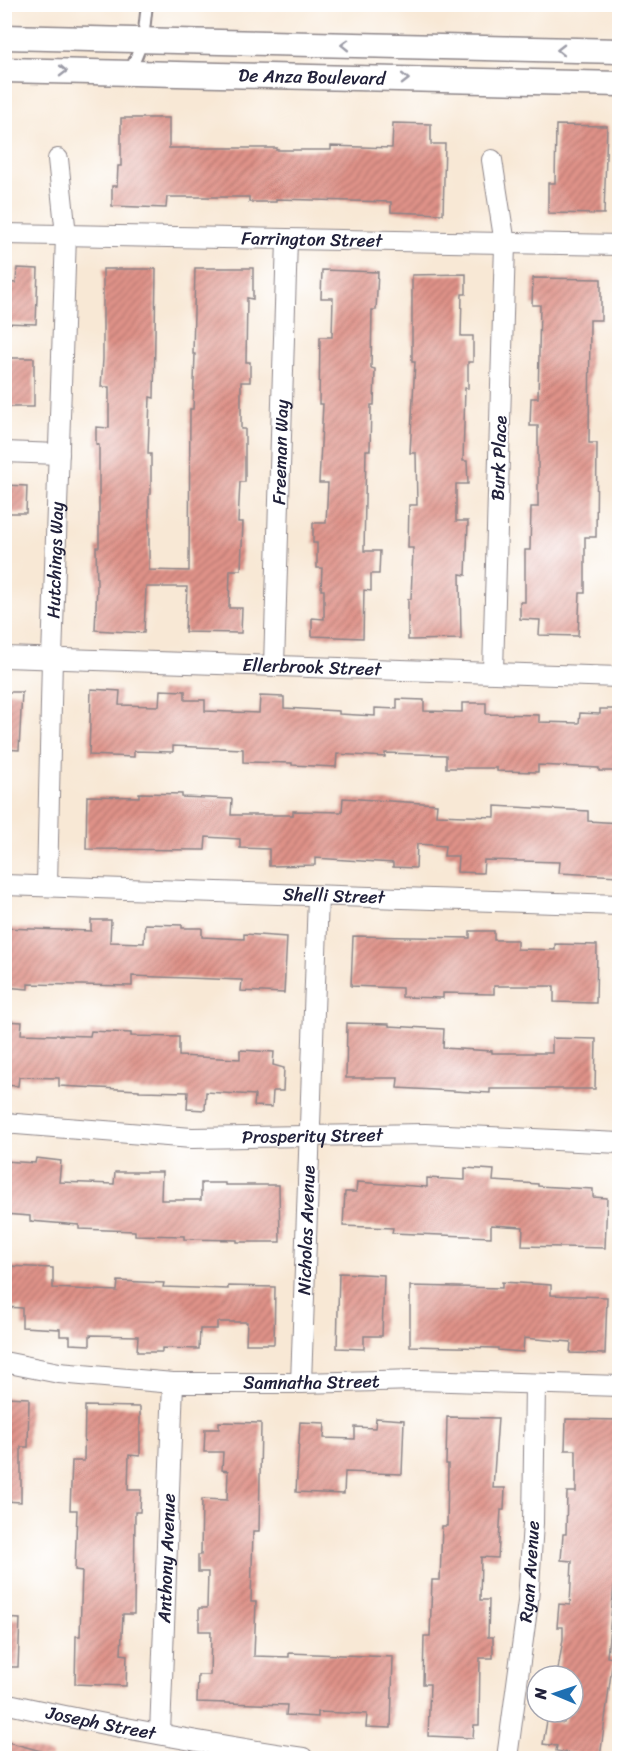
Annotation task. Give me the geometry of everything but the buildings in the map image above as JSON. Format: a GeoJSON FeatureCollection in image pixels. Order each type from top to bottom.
{"type":"FeatureCollection","features":[{"type":"Feature","properties":{"kind":"street","name":"De Anza Boulevard"},"geometry":{"type":"LineString","coordinates":[[4,37],[620,51]]}},
{"type":"Feature","properties":{"kind":"street","name":"De Anza Boulevard"},"geometry":{"type":"LineString","coordinates":[[4,70],[620,84]]}},
{"type":"Feature","properties":{"kind":"street","name":"Hutchings Way"},"geometry":{"type":"LineString","coordinates":[[47,886],[66,235],[58,159]]}},
{"type":"Feature","properties":{"kind":"street","name":"Burk Place"},"geometry":{"type":"LineString","coordinates":[[492,160],[505,244],[493,671]]}},
{"type":"Feature","properties":{"kind":"street","name":"Farrington Street"},"geometry":{"type":"LineString","coordinates":[[4,234],[620,245]]}},
{"type":"Feature","properties":{"kind":"street","name":"Freeman Way"},"geometry":{"type":"LineString","coordinates":[[274,665],[286,240]]}},
{"type":"Feature","properties":{"kind":"street"},"geometry":{"type":"LineString","coordinates":[[4,452],[59,454]]}},
{"type":"Feature","properties":{"kind":"street","name":"Ellerbrook Street"},"geometry":{"type":"LineString","coordinates":[[4,657],[493,671],[620,677]]}},
{"type":"Feature","properties":{"kind":"street","name":"Shelli Street"},"geometry":{"type":"LineString","coordinates":[[4,885],[318,897],[620,905]]}},
{"type":"Feature","properties":{"kind":"street","name":"Nicholas Avenue"},"geometry":{"type":"LineString","coordinates":[[301,1383],[318,897]]}},
{"type":"Feature","properties":{"kind":"street","name":"Prosperity Street"},"geometry":{"type":"LineString","coordinates":[[4,1123],[192,1138],[425,1134],[620,1143]]}},
{"type":"Feature","properties":{"kind":"street","name":"Samnatha Street"},"geometry":{"type":"LineString","coordinates":[[4,1362],[59,1373],[173,1383],[417,1380],[620,1386]]}},
{"type":"Feature","properties":{"kind":"street","name":"Anthony Avenue"},"geometry":{"type":"LineString","coordinates":[[160,1734],[173,1383]]}},
{"type":"Feature","properties":{"kind":"street","name":"Ryan Avenue"},"geometry":{"type":"LineString","coordinates":[[507,1758],[528,1602],[533,1523],[535,1384]]}},
{"type":"Feature","properties":{"kind":"street","name":"Joseph Street"},"geometry":{"type":"LineString","coordinates":[[4,1703],[87,1722],[303,1758]]}},
{"type":"Feature","properties":{"kind":"lane"},"geometry":{"type":"LineString","coordinates":[[129,72],[142,40],[147,4]]}}]}
